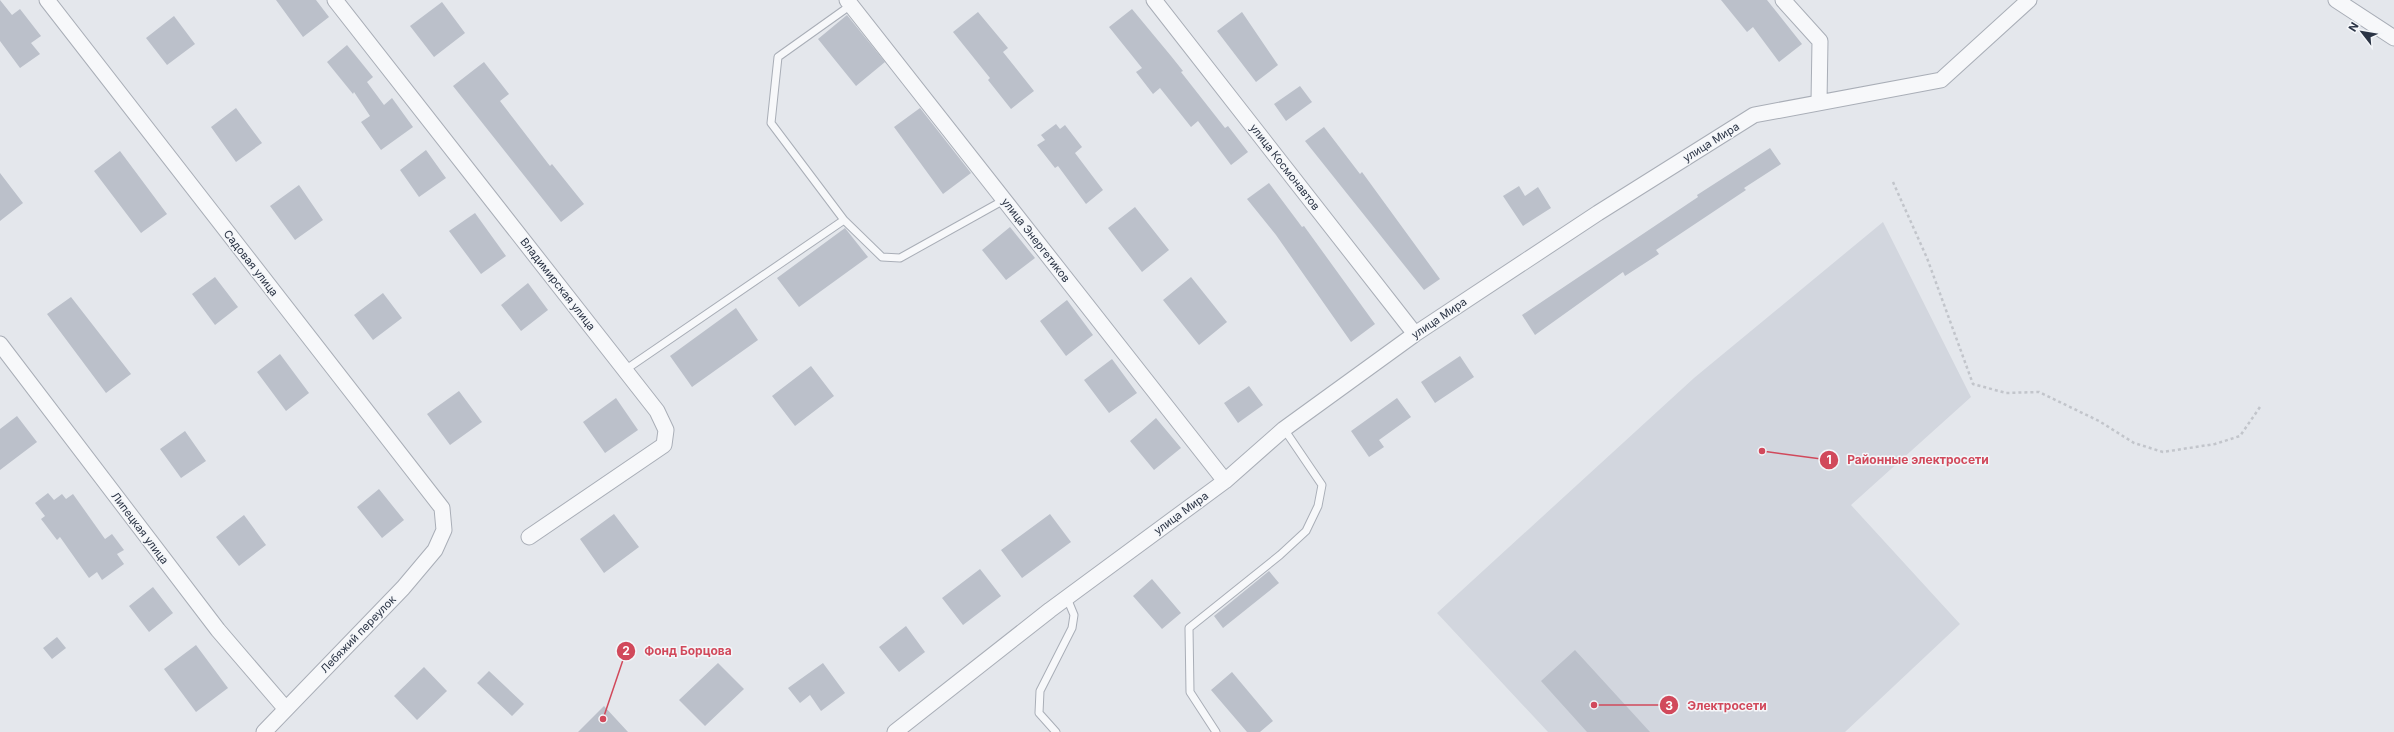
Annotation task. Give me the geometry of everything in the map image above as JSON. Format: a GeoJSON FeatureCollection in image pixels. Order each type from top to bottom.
{"type":"FeatureCollection","features":[{"type":"Feature","properties":{"kind":"street","name":"Садовая улица"},"geometry":{"type":"LineString","coordinates":[[47,0],[442,508],[444,530]]}},
{"type":"Feature","properties":{"kind":"street","name":"Владимирская улица"},"geometry":{"type":"LineString","coordinates":[[335,0],[657,411],[666,430],[664,445],[529,537]]}},
{"type":"Feature","properties":{"kind":"street","name":"улица Космонавтов"},"geometry":{"type":"LineString","coordinates":[[1154,0],[1416,334]]}},
{"type":"Feature","properties":{"kind":"street"},"geometry":{"type":"LineString","coordinates":[[1783,0],[1820,42],[1819,102]]}},
{"type":"Feature","properties":{"kind":"street","name":"улица Мира"},"geometry":{"type":"LineString","coordinates":[[895,732],[1066,598],[1225,481],[1284,429],[1416,334],[1598,213],[1754,115],[1941,80],[2029,0]]}},
{"type":"Feature","properties":{"kind":"street"},"geometry":{"type":"LineString","coordinates":[[2336,0],[2394,38]]}},
{"type":"Feature","properties":{"kind":"street","name":"улица Энергетиков"},"geometry":{"type":"LineString","coordinates":[[849,3],[1225,481]]}},
{"type":"Feature","properties":{"kind":"street","name":"Липецкая улица"},"geometry":{"type":"LineString","coordinates":[[0,344],[218,630],[285,708]]}},
{"type":"Feature","properties":{"kind":"street","name":"Лебяжий переулок"},"geometry":{"type":"LineString","coordinates":[[264,732],[285,708],[403,588],[435,550],[444,530]]}},
{"type":"Feature","properties":{"kind":"lane"},"geometry":{"type":"LineString","coordinates":[[849,3],[778,57],[770,123],[844,220],[882,257],[900,258],[1004,200]]}},
{"type":"Feature","properties":{"kind":"lane"},"geometry":{"type":"LineString","coordinates":[[625,370],[844,220]]}},
{"type":"Feature","properties":{"kind":"lane"},"geometry":{"type":"LineString","coordinates":[[1216,732],[1190,692],[1189,628],[1280,555],[1306,531],[1318,506],[1322,485],[1304,455],[1284,429]]}},
{"type":"Feature","properties":{"kind":"lane"},"geometry":{"type":"LineString","coordinates":[[1056,732],[1038,712],[1040,691],[1072,628],[1074,615],[1066,598]]}},
{"type":"Feature","properties":{"kind":"path"},"geometry":{"type":"LineString","coordinates":[[1893,182],[1927,258],[1973,384],[2006,393],[2039,392],[2099,421],[2134,443],[2163,452],[2215,444],[2240,436],[2260,407]]}},
{"type":"Feature","properties":{"kind":"shaded area"},"geometry":{"type":"Polygon","coordinates":[[[1883,222],[1971,397],[1851,505],[1960,624],[1845,732],[1548,732],[1437,613],[1694,378],[1883,222]]]}},
{"type":"Feature","properties":{"kind":"building"},"geometry":{"type":"Polygon","coordinates":[[[0,0],[12,15],[20,9],[41,36],[31,43],[40,54],[20,68],[0,41],[0,0]]]}},
{"type":"Feature","properties":{"kind":"building"},"geometry":{"type":"Polygon","coordinates":[[[276,0],[316,0],[329,17],[303,37],[276,0]]]}},
{"type":"Feature","properties":{"kind":"building"},"geometry":{"type":"Polygon","coordinates":[[[1721,0],[1767,0],[1802,44],[1779,62],[1753,27],[1747,32],[1721,0]]]}},
{"type":"Feature","properties":{"kind":"building"},"geometry":{"type":"Polygon","coordinates":[[[442,2],[465,33],[434,57],[410,26],[442,2]]]}},
{"type":"Feature","properties":{"kind":"building"},"geometry":{"type":"Polygon","coordinates":[[[1132,9],[1183,71],[1181,72],[1225,128],[1228,126],[1248,152],[1231,165],[1198,121],[1191,127],[1160,88],[1153,94],[1136,72],[1142,68],[1109,27],[1132,9]]]}},
{"type":"Feature","properties":{"kind":"building"},"geometry":{"type":"Polygon","coordinates":[[[978,12],[1008,48],[1003,52],[1034,91],[1011,109],[988,80],[990,78],[953,32],[978,12]]]}},
{"type":"Feature","properties":{"kind":"building"},"geometry":{"type":"Polygon","coordinates":[[[1242,12],[1278,65],[1256,82],[1217,31],[1242,12]]]}},
{"type":"Feature","properties":{"kind":"building"},"geometry":{"type":"Polygon","coordinates":[[[847,15],[885,62],[856,86],[818,39],[847,15]]]}},
{"type":"Feature","properties":{"kind":"building"},"geometry":{"type":"Polygon","coordinates":[[[174,16],[195,44],[167,65],[146,38],[174,16]]]}},
{"type":"Feature","properties":{"kind":"building"},"geometry":{"type":"Polygon","coordinates":[[[347,45],[373,77],[367,82],[384,105],[392,98],[413,127],[381,150],[361,122],[370,116],[354,92],[353,94],[327,62],[347,45]]]}},
{"type":"Feature","properties":{"kind":"building"},"geometry":{"type":"Polygon","coordinates":[[[484,62],[509,94],[500,101],[550,166],[552,164],[584,204],[561,222],[453,86],[484,62]]]}},
{"type":"Feature","properties":{"kind":"building"},"geometry":{"type":"Polygon","coordinates":[[[1300,86],[1312,102],[1286,121],[1274,104],[1300,86]]]}},
{"type":"Feature","properties":{"kind":"building"},"geometry":{"type":"Polygon","coordinates":[[[236,108],[262,143],[236,162],[211,127],[236,108]]]}},
{"type":"Feature","properties":{"kind":"building"},"geometry":{"type":"Polygon","coordinates":[[[920,108],[971,173],[943,194],[894,127],[920,108]]]}},
{"type":"Feature","properties":{"kind":"building"},"geometry":{"type":"Polygon","coordinates":[[[1056,124],[1060,129],[1065,125],[1082,147],[1075,153],[1103,190],[1086,204],[1058,166],[1055,168],[1037,145],[1045,140],[1041,135],[1056,124]]]}},
{"type":"Feature","properties":{"kind":"building"},"geometry":{"type":"Polygon","coordinates":[[[1324,127],[1360,174],[1362,172],[1440,279],[1424,290],[1305,141],[1324,127]]]}},
{"type":"Feature","properties":{"kind":"building"},"geometry":{"type":"Polygon","coordinates":[[[1770,148],[1781,164],[1744,188],[1746,190],[1656,250],[1659,254],[1625,276],[1623,272],[1535,335],[1522,315],[1698,197],[1697,195],[1770,148]]]}},
{"type":"Feature","properties":{"kind":"building"},"geometry":{"type":"Polygon","coordinates":[[[426,150],[446,178],[419,197],[400,170],[426,150]]]}},
{"type":"Feature","properties":{"kind":"building"},"geometry":{"type":"Polygon","coordinates":[[[120,151],[167,214],[141,233],[94,171],[120,151]]]}},
{"type":"Feature","properties":{"kind":"building"},"geometry":{"type":"Polygon","coordinates":[[[0,173],[23,203],[0,221],[0,173]]]}},
{"type":"Feature","properties":{"kind":"building"},"geometry":{"type":"Polygon","coordinates":[[[1269,183],[1302,227],[1304,226],[1375,324],[1351,342],[1276,235],[1247,199],[1269,183]]]}},
{"type":"Feature","properties":{"kind":"building"},"geometry":{"type":"Polygon","coordinates":[[[299,185],[323,220],[295,240],[270,206],[299,185]]]}},
{"type":"Feature","properties":{"kind":"building"},"geometry":{"type":"Polygon","coordinates":[[[1519,186],[1525,196],[1538,187],[1551,208],[1523,226],[1503,196],[1519,186]]]}},
{"type":"Feature","properties":{"kind":"building"},"geometry":{"type":"Polygon","coordinates":[[[1135,207],[1169,250],[1142,272],[1108,228],[1135,207]]]}},
{"type":"Feature","properties":{"kind":"building"},"geometry":{"type":"Polygon","coordinates":[[[475,213],[506,256],[481,274],[449,231],[475,213]]]}},
{"type":"Feature","properties":{"kind":"building"},"geometry":{"type":"Polygon","coordinates":[[[1010,227],[1035,258],[1006,280],[982,250],[1010,227]]]}},
{"type":"Feature","properties":{"kind":"building"},"geometry":{"type":"Polygon","coordinates":[[[845,228],[868,257],[799,307],[777,278],[845,228]]]}},
{"type":"Feature","properties":{"kind":"building"},"geometry":{"type":"Polygon","coordinates":[[[215,277],[238,307],[215,325],[192,294],[215,277]]]}},
{"type":"Feature","properties":{"kind":"building"},"geometry":{"type":"Polygon","coordinates":[[[1191,277],[1227,322],[1199,345],[1163,300],[1191,277]]]}},
{"type":"Feature","properties":{"kind":"building"},"geometry":{"type":"Polygon","coordinates":[[[528,283],[548,310],[521,331],[501,305],[528,283]]]}},
{"type":"Feature","properties":{"kind":"building"},"geometry":{"type":"Polygon","coordinates":[[[383,293],[402,318],[373,340],[354,315],[383,293]]]}},
{"type":"Feature","properties":{"kind":"building"},"geometry":{"type":"Polygon","coordinates":[[[71,297],[131,374],[106,393],[47,314],[71,297]]]}},
{"type":"Feature","properties":{"kind":"building"},"geometry":{"type":"Polygon","coordinates":[[[1067,300],[1093,335],[1066,356],[1040,321],[1067,300]]]}},
{"type":"Feature","properties":{"kind":"building"},"geometry":{"type":"Polygon","coordinates":[[[736,308],[758,340],[692,387],[670,356],[736,308]]]}},
{"type":"Feature","properties":{"kind":"building"},"geometry":{"type":"Polygon","coordinates":[[[280,354],[309,393],[286,411],[257,372],[280,354]]]}},
{"type":"Feature","properties":{"kind":"building"},"geometry":{"type":"Polygon","coordinates":[[[1460,356],[1474,377],[1435,403],[1421,382],[1460,356]]]}},
{"type":"Feature","properties":{"kind":"building"},"geometry":{"type":"Polygon","coordinates":[[[1112,359],[1137,393],[1109,413],[1084,380],[1112,359]]]}},
{"type":"Feature","properties":{"kind":"building"},"geometry":{"type":"Polygon","coordinates":[[[811,366],[834,396],[795,426],[772,396],[811,366]]]}},
{"type":"Feature","properties":{"kind":"building"},"geometry":{"type":"Polygon","coordinates":[[[1249,386],[1263,405],[1238,423],[1224,403],[1249,386]]]}},
{"type":"Feature","properties":{"kind":"building"},"geometry":{"type":"Polygon","coordinates":[[[459,391],[482,422],[450,445],[427,414],[459,391]]]}},
{"type":"Feature","properties":{"kind":"building"},"geometry":{"type":"Polygon","coordinates":[[[616,398],[638,430],[605,453],[583,422],[616,398]]]}},
{"type":"Feature","properties":{"kind":"building"},"geometry":{"type":"Polygon","coordinates":[[[1397,398],[1411,417],[1379,440],[1384,447],[1369,457],[1351,431],[1397,398]]]}},
{"type":"Feature","properties":{"kind":"building"},"geometry":{"type":"Polygon","coordinates":[[[17,416],[37,442],[0,470],[0,429],[17,416]]]}},
{"type":"Feature","properties":{"kind":"building"},"geometry":{"type":"Polygon","coordinates":[[[1156,418],[1181,448],[1154,470],[1130,441],[1156,418]]]}},
{"type":"Feature","properties":{"kind":"building"},"geometry":{"type":"Polygon","coordinates":[[[185,431],[206,461],[181,478],[160,449],[185,431]]]}},
{"type":"Feature","properties":{"kind":"building"},"geometry":{"type":"Polygon","coordinates":[[[379,489],[404,520],[382,538],[357,507],[379,489]]]}},
{"type":"Feature","properties":{"kind":"building"},"geometry":{"type":"Polygon","coordinates":[[[48,493],[54,500],[62,494],[66,499],[73,494],[105,539],[112,534],[124,550],[117,554],[124,564],[102,580],[97,572],[89,578],[60,537],[57,540],[41,519],[45,516],[35,503],[48,493]]]}},
{"type":"Feature","properties":{"kind":"building"},"geometry":{"type":"Polygon","coordinates":[[[614,514],[639,547],[604,573],[580,539],[614,514]]]}},
{"type":"Feature","properties":{"kind":"building"},"geometry":{"type":"Polygon","coordinates":[[[1050,514],[1071,542],[1022,578],[1001,550],[1050,514]]]}},
{"type":"Feature","properties":{"kind":"building"},"geometry":{"type":"Polygon","coordinates":[[[244,515],[266,545],[239,566],[216,537],[244,515]]]}},
{"type":"Feature","properties":{"kind":"building"},"geometry":{"type":"Polygon","coordinates":[[[980,569],[1001,596],[963,625],[942,598],[980,569]]]}},
{"type":"Feature","properties":{"kind":"building"},"geometry":{"type":"Polygon","coordinates":[[[1269,571],[1279,583],[1223,628],[1214,616],[1269,571]]]}},
{"type":"Feature","properties":{"kind":"building"},"geometry":{"type":"Polygon","coordinates":[[[1152,579],[1181,613],[1162,629],[1133,596],[1152,579]]]}},
{"type":"Feature","properties":{"kind":"building"},"geometry":{"type":"Polygon","coordinates":[[[153,587],[173,613],[149,632],[129,606],[153,587]]]}},
{"type":"Feature","properties":{"kind":"building"},"geometry":{"type":"Polygon","coordinates":[[[906,626],[925,652],[899,672],[879,647],[906,626]]]}},
{"type":"Feature","properties":{"kind":"building"},"geometry":{"type":"Polygon","coordinates":[[[57,637],[66,648],[52,659],[43,648],[57,637]]]}},
{"type":"Feature","properties":{"kind":"building"},"geometry":{"type":"Polygon","coordinates":[[[196,645],[228,688],[196,712],[164,669],[196,645]]]}},
{"type":"Feature","properties":{"kind":"building"},"geometry":{"type":"Polygon","coordinates":[[[1575,650],[1650,732],[1587,732],[1541,681],[1575,650]]]}},
{"type":"Feature","properties":{"kind":"building"},"geometry":{"type":"Polygon","coordinates":[[[718,663],[744,689],[705,726],[679,700],[718,663]]]}},
{"type":"Feature","properties":{"kind":"building"},"geometry":{"type":"Polygon","coordinates":[[[823,663],[845,693],[821,711],[810,695],[800,703],[788,688],[823,663]]]}},
{"type":"Feature","properties":{"kind":"building"},"geometry":{"type":"Polygon","coordinates":[[[424,667],[447,691],[417,720],[394,696],[424,667]]]}},
{"type":"Feature","properties":{"kind":"building"},"geometry":{"type":"Polygon","coordinates":[[[489,671],[524,704],[512,716],[477,683],[489,671]]]}},
{"type":"Feature","properties":{"kind":"building"},"geometry":{"type":"Polygon","coordinates":[[[1232,672],[1273,721],[1260,732],[1247,732],[1211,690],[1232,672]]]}},
{"type":"Feature","properties":{"kind":"building"},"geometry":{"type":"Polygon","coordinates":[[[604,706],[628,732],[578,732],[604,706]]]}},
{"type":"Feature","properties":{"kind":"place","name":"Районные электросети"},"geometry":{"type":"Point","coordinates":[1762,451]}},
{"type":"Feature","properties":{"kind":"place","name":"Электросети"},"geometry":{"type":"Point","coordinates":[1594,705]}},
{"type":"Feature","properties":{"kind":"place","name":"Фонд Борцова"},"geometry":{"type":"Point","coordinates":[603,719]}}]}
